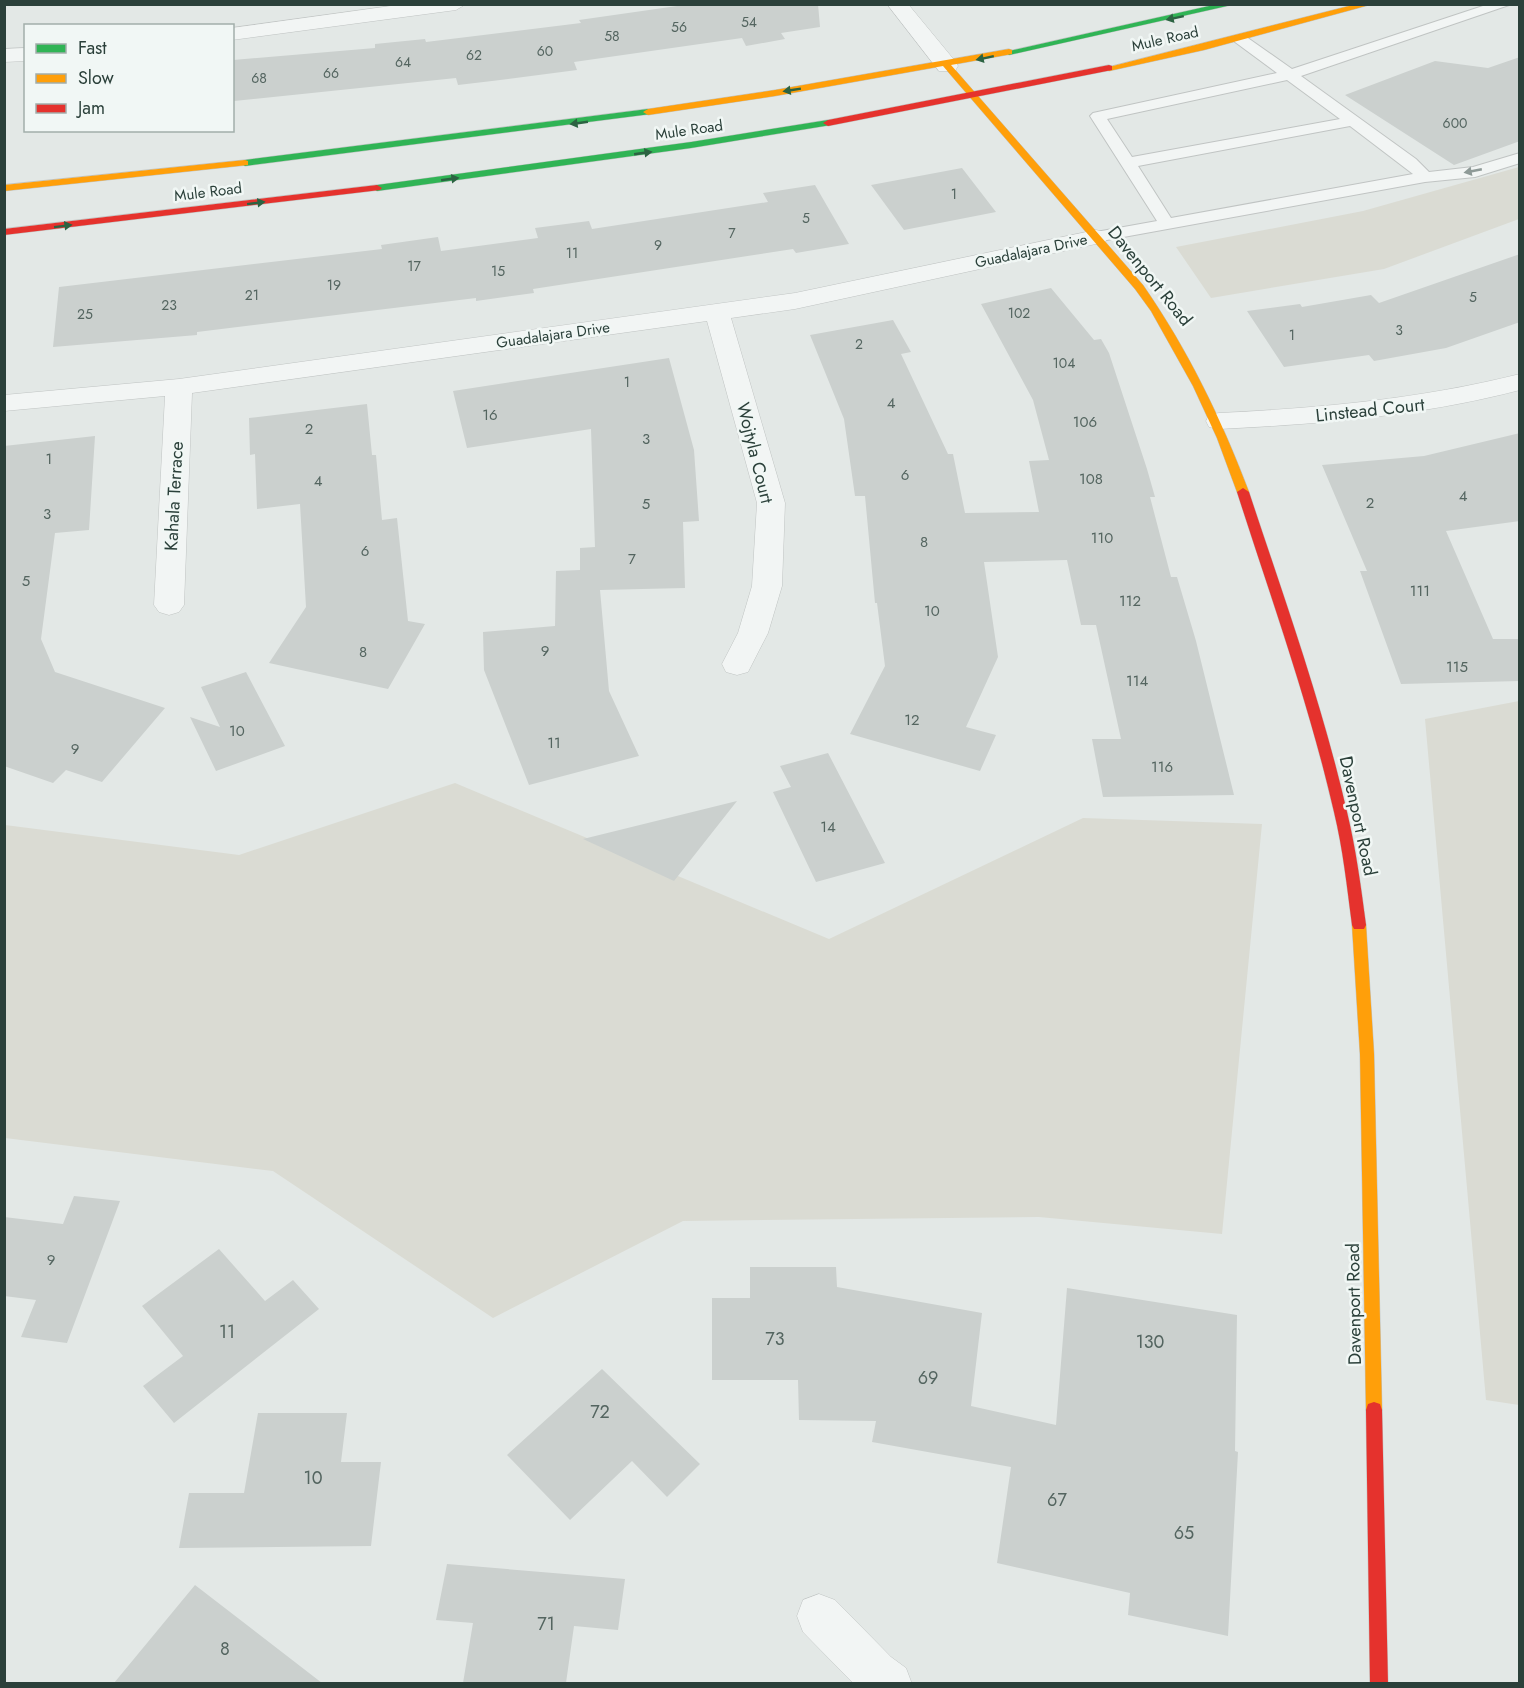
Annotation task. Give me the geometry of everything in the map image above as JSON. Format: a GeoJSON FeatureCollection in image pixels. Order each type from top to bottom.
{"type":"FeatureCollection","features":[{"type":"Feature","properties":{"kind":"main road","name":"Mule Road"},"geometry":{"type":"LineString","coordinates":[[4,188],[335,154],[512,132],[947,66],[1232,4]]}},
{"type":"Feature","properties":{"kind":"main road","name":"Mule Road"},"geometry":{"type":"LineString","coordinates":[[4,232],[370,190],[713,144],[973,96],[1239,39],[1370,4]]}},
{"type":"Feature","properties":{"kind":"main road","name":"Davenport Road"},"geometry":{"type":"LineString","coordinates":[[947,66],[1139,287],[1177,337],[1219,421],[1329,763],[1351,858],[1358,903],[1367,1054],[1379,1683]]}},
{"type":"Feature","properties":{"kind":"street"},"geometry":{"type":"LineString","coordinates":[[234,34],[456,4]]}},
{"type":"Feature","properties":{"kind":"street"},"geometry":{"type":"LineString","coordinates":[[897,4],[947,66]]}},
{"type":"Feature","properties":{"kind":"street"},"geometry":{"type":"LineString","coordinates":[[4,56],[24,54]]}},
{"type":"Feature","properties":{"kind":"street","name":"Guadalajara Drive"},"geometry":{"type":"LineString","coordinates":[[4,403],[179,387],[795,301],[1096,237]]}},
{"type":"Feature","properties":{"kind":"street","name":"Wojtyla Court"},"geometry":{"type":"LineString","coordinates":[[717,312],[771,503],[767,586],[753,633],[737,664]]}},
{"type":"Feature","properties":{"kind":"street","name":"Linstead Court"},"geometry":{"type":"LineString","coordinates":[[1219,421],[1390,410],[1520,382]]}},
{"type":"Feature","properties":{"kind":"street","name":"Kahala Terrace"},"geometry":{"type":"LineString","coordinates":[[169,605],[179,387]]}},
{"type":"Feature","properties":{"kind":"street"},"geometry":{"type":"LineString","coordinates":[[819,1616],[875,1673],[890,1683]]}},
{"type":"Feature","properties":{"kind":"lane"},"geometry":{"type":"LineString","coordinates":[[1166,223],[1098,116],[1289,75],[1505,4]]}},
{"type":"Feature","properties":{"kind":"lane"},"geometry":{"type":"LineString","coordinates":[[1239,39],[1410,162],[1425,177]]}},
{"type":"Feature","properties":{"kind":"lane"},"geometry":{"type":"LineString","coordinates":[[1128,163],[1352,121]]}},
{"type":"Feature","properties":{"kind":"lane"},"geometry":{"type":"LineString","coordinates":[[1096,237],[1425,177],[1474,172],[1520,158]]}},
{"type":"Feature","properties":{"kind":"shaded area"},"geometry":{"type":"Polygon","coordinates":[[[1519,167],[1519,219],[1384,269],[1211,298],[1176,247],[1363,211],[1519,167]]]}},
{"type":"Feature","properties":{"kind":"shaded area"},"geometry":{"type":"Polygon","coordinates":[[[1520,701],[1519,1405],[1486,1400],[1425,719],[1520,701]]]}},
{"type":"Feature","properties":{"kind":"shaded area"},"geometry":{"type":"Polygon","coordinates":[[[455,783],[829,939],[1083,818],[1262,824],[1222,1234],[1039,1217],[683,1221],[493,1318],[273,1171],[5,1138],[5,825],[239,855],[455,783]]]}},
{"type":"Feature","properties":{"kind":"building"},"geometry":{"type":"Polygon","coordinates":[[[691,4],[818,4],[820,27],[781,33],[785,39],[746,46],[742,38],[574,62],[577,70],[492,81],[458,85],[456,78],[234,101],[234,60],[375,48],[375,44],[425,39],[426,42],[581,23],[579,20],[691,4]]]}},
{"type":"Feature","properties":{"kind":"building"},"geometry":{"type":"Polygon","coordinates":[[[1520,57],[1520,141],[1454,165],[1345,95],[1435,61],[1488,68],[1520,57]]]}},
{"type":"Feature","properties":{"kind":"building"},"geometry":{"type":"Polygon","coordinates":[[[962,168],[996,212],[904,230],[871,185],[962,168]]]}},
{"type":"Feature","properties":{"kind":"building"},"geometry":{"type":"Polygon","coordinates":[[[815,185],[849,244],[796,253],[793,249],[533,289],[534,293],[476,301],[476,298],[197,332],[197,335],[53,347],[59,287],[382,249],[381,245],[438,237],[441,251],[538,238],[535,228],[589,221],[592,229],[768,202],[763,193],[815,185]]]}},
{"type":"Feature","properties":{"kind":"building"},"geometry":{"type":"Polygon","coordinates":[[[1520,254],[1520,322],[1446,348],[1374,361],[1369,355],[1284,367],[1247,311],[1300,304],[1302,307],[1371,295],[1379,303],[1520,254]]]}},
{"type":"Feature","properties":{"kind":"building"},"geometry":{"type":"Polygon","coordinates":[[[1051,288],[1094,340],[1101,339],[1109,353],[1155,497],[1150,497],[1171,577],[1177,577],[1196,641],[1234,795],[1103,797],[1092,739],[1121,739],[1096,625],[1081,625],[1067,560],[984,562],[998,657],[966,727],[996,735],[980,771],[850,734],[885,666],[877,603],[875,603],[865,496],[855,496],[844,419],[810,335],[893,320],[911,352],[901,354],[948,454],[953,454],[965,513],[1039,512],[1029,461],[1049,460],[1033,400],[981,304],[1051,288]]]}},
{"type":"Feature","properties":{"kind":"building"},"geometry":{"type":"Polygon","coordinates":[[[669,358],[694,450],[699,521],[683,522],[685,588],[600,590],[609,691],[639,756],[529,785],[484,670],[483,632],[555,626],[556,571],[580,570],[580,548],[595,547],[591,429],[467,448],[453,391],[669,358]]]}},
{"type":"Feature","properties":{"kind":"building"},"geometry":{"type":"Polygon","coordinates":[[[367,404],[372,455],[376,455],[382,520],[397,518],[408,621],[425,624],[388,689],[269,663],[306,607],[300,504],[257,509],[255,454],[250,455],[249,418],[367,404]]]}},
{"type":"Feature","properties":{"kind":"building"},"geometry":{"type":"Polygon","coordinates":[[[1520,433],[1520,521],[1446,531],[1493,639],[1520,639],[1520,681],[1401,684],[1360,571],[1367,571],[1322,465],[1424,456],[1520,433]]]}},
{"type":"Feature","properties":{"kind":"building"},"geometry":{"type":"Polygon","coordinates":[[[95,436],[89,530],[55,533],[41,639],[55,672],[165,708],[102,782],[66,770],[53,783],[4,766],[4,446],[95,436]]]}},
{"type":"Feature","properties":{"kind":"building"},"geometry":{"type":"Polygon","coordinates":[[[246,672],[285,746],[216,771],[190,717],[220,727],[201,687],[246,672]]]}},
{"type":"Feature","properties":{"kind":"building"},"geometry":{"type":"Polygon","coordinates":[[[828,753],[885,863],[816,882],[773,792],[791,787],[780,766],[828,753]]]}},
{"type":"Feature","properties":{"kind":"building"},"geometry":{"type":"Polygon","coordinates":[[[737,801],[674,881],[583,839],[737,801]]]}},
{"type":"Feature","properties":{"kind":"building"},"geometry":{"type":"Polygon","coordinates":[[[74,1196],[120,1201],[67,1343],[21,1337],[36,1300],[4,1296],[4,1217],[63,1224],[74,1196]]]}},
{"type":"Feature","properties":{"kind":"building"},"geometry":{"type":"Polygon","coordinates":[[[219,1249],[265,1301],[293,1280],[319,1309],[174,1423],[143,1386],[183,1356],[142,1306],[219,1249]]]}},
{"type":"Feature","properties":{"kind":"building"},"geometry":{"type":"Polygon","coordinates":[[[750,1267],[836,1267],[837,1287],[982,1313],[971,1406],[1056,1425],[1067,1288],[1237,1315],[1235,1451],[1238,1452],[1228,1636],[1128,1615],[1130,1593],[997,1563],[1011,1467],[872,1442],[876,1421],[799,1420],[798,1380],[712,1380],[712,1298],[750,1298],[750,1267]]]}},
{"type":"Feature","properties":{"kind":"building"},"geometry":{"type":"Polygon","coordinates":[[[602,1369],[700,1464],[667,1497],[632,1461],[570,1520],[507,1455],[602,1369]]]}},
{"type":"Feature","properties":{"kind":"building"},"geometry":{"type":"Polygon","coordinates":[[[258,1413],[347,1413],[341,1462],[381,1462],[371,1546],[179,1548],[189,1493],[244,1493],[258,1413]]]}},
{"type":"Feature","properties":{"kind":"building"},"geometry":{"type":"Polygon","coordinates":[[[447,1564],[625,1579],[618,1630],[574,1626],[566,1683],[463,1683],[473,1623],[436,1620],[447,1564]]]}},
{"type":"Feature","properties":{"kind":"building"},"geometry":{"type":"Polygon","coordinates":[[[195,1585],[322,1683],[114,1683],[195,1585]]]}},
{"type":"Feature","properties":{"kind":"traffic: fast"},"geometry":{"type":"LineString","coordinates":[[1009,52],[1232,4]]}},
{"type":"Feature","properties":{"kind":"traffic: fast"},"geometry":{"type":"LineString","coordinates":[[245,163],[648,112]]}},
{"type":"Feature","properties":{"kind":"traffic: fast"},"geometry":{"type":"LineString","coordinates":[[377,188],[691,145],[828,123]]}},
{"type":"Feature","properties":{"kind":"traffic: slow"},"geometry":{"type":"LineString","coordinates":[[1109,68],[1201,48],[1369,4]]}},
{"type":"Feature","properties":{"kind":"traffic: slow"},"geometry":{"type":"LineString","coordinates":[[648,112],[775,93],[1009,52]]}},
{"type":"Feature","properties":{"kind":"traffic: slow"},"geometry":{"type":"LineString","coordinates":[[947,66],[1139,287],[1156,311],[1199,386],[1243,492]]}},
{"type":"Feature","properties":{"kind":"traffic: slow"},"geometry":{"type":"LineString","coordinates":[[4,188],[245,163]]}},
{"type":"Feature","properties":{"kind":"traffic: slow"},"geometry":{"type":"LineString","coordinates":[[1359,925],[1367,1054],[1374,1410]]}},
{"type":"Feature","properties":{"kind":"traffic: jam"},"geometry":{"type":"LineString","coordinates":[[828,123],[1109,68]]}},
{"type":"Feature","properties":{"kind":"traffic: jam"},"geometry":{"type":"LineString","coordinates":[[4,232],[377,188]]}},
{"type":"Feature","properties":{"kind":"traffic: jam"},"geometry":{"type":"LineString","coordinates":[[1243,492],[1296,652],[1328,760],[1352,869],[1359,925]]}},
{"type":"Feature","properties":{"kind":"traffic: jam"},"geometry":{"type":"LineString","coordinates":[[1374,1410],[1379,1684]]}}]}
